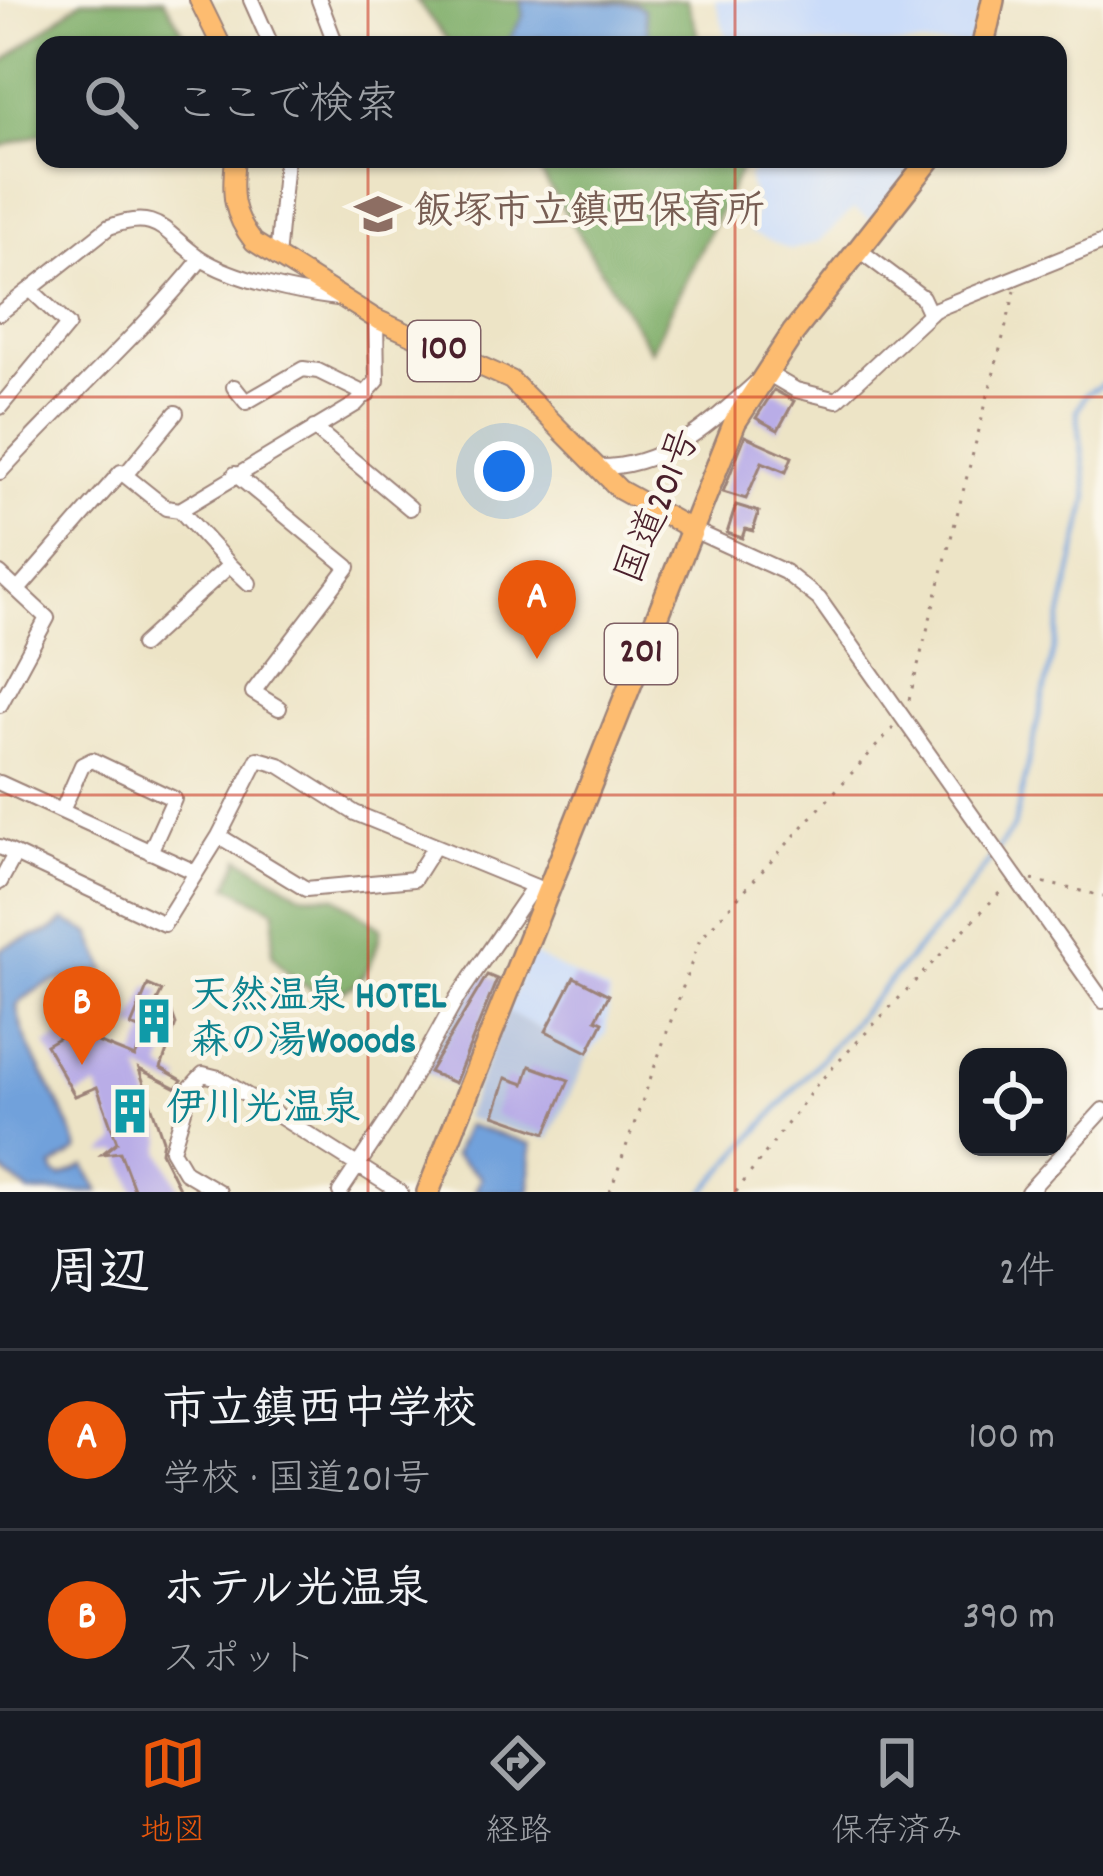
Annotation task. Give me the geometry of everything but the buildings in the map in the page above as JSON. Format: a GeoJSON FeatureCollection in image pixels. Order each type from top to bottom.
{"type":"FeatureCollection","features":[{"type":"Feature","properties":{"kind":"highway"},"geometry":{"type":"LineString","coordinates":[[984,36],[993,0]]}},
{"type":"Feature","properties":{"kind":"highway","name":"国道201号"},"geometry":{"type":"LineString","coordinates":[[428,1192],[540,889],[735,422],[923,168]]}},
{"type":"Feature","properties":{"kind":"main road"},"geometry":{"type":"LineString","coordinates":[[199,0],[217,36]]}},
{"type":"Feature","properties":{"kind":"main road","name":"100"},"geometry":{"type":"LineString","coordinates":[[234,168],[230,197],[239,223],[277,259],[376,320],[511,380],[596,467],[648,509],[691,529]]}},
{"type":"Feature","properties":{"kind":"street"},"geometry":{"type":"LineString","coordinates":[[251,0],[267,36]]}},
{"type":"Feature","properties":{"kind":"street"},"geometry":{"type":"LineString","coordinates":[[319,0],[333,36]]}},
{"type":"Feature","properties":{"kind":"street"},"geometry":{"type":"LineString","coordinates":[[277,259],[285,168]]}},
{"type":"Feature","properties":{"kind":"street"},"geometry":{"type":"LineString","coordinates":[[0,316],[120,222],[164,226],[201,259],[292,292],[337,298]]}},
{"type":"Feature","properties":{"kind":"street"},"geometry":{"type":"LineString","coordinates":[[596,467],[624,468],[658,457],[704,428],[767,373],[796,390],[837,400],[930,314],[1103,242]]}},
{"type":"Feature","properties":{"kind":"street"},"geometry":{"type":"LineString","coordinates":[[859,250],[922,297],[930,314]]}},
{"type":"Feature","properties":{"kind":"street"},"geometry":{"type":"LineString","coordinates":[[0,472],[79,384],[143,331],[201,259]]}},
{"type":"Feature","properties":{"kind":"street"},"geometry":{"type":"LineString","coordinates":[[0,407],[68,325],[31,290]]}},
{"type":"Feature","properties":{"kind":"street"},"geometry":{"type":"LineString","coordinates":[[180,510],[367,395],[377,381],[376,320]]}},
{"type":"Feature","properties":{"kind":"street"},"geometry":{"type":"LineString","coordinates":[[234,386],[246,402],[303,369],[318,370],[367,395]]}},
{"type":"Feature","properties":{"kind":"street"},"geometry":{"type":"LineString","coordinates":[[124,475],[176,413]]}},
{"type":"Feature","properties":{"kind":"street"},"geometry":{"type":"LineString","coordinates":[[314,428],[410,508]]}},
{"type":"Feature","properties":{"kind":"street"},"geometry":{"type":"LineString","coordinates":[[18,590],[121,472],[166,508],[180,510],[249,583]]}},
{"type":"Feature","properties":{"kind":"street"},"geometry":{"type":"LineString","coordinates":[[236,474],[348,568],[253,692],[279,708]]}},
{"type":"Feature","properties":{"kind":"street"},"geometry":{"type":"LineString","coordinates":[[691,529],[800,581],[819,599],[1103,1001]]}},
{"type":"Feature","properties":{"kind":"street"},"geometry":{"type":"LineString","coordinates":[[142,645],[230,565]]}},
{"type":"Feature","properties":{"kind":"street"},"geometry":{"type":"LineString","coordinates":[[0,574],[47,618],[0,705]]}},
{"type":"Feature","properties":{"kind":"street"},"geometry":{"type":"LineString","coordinates":[[0,882],[7,851],[164,924],[219,836],[258,758],[278,765],[356,813],[540,889],[458,998],[396,1108],[340,1192]]}},
{"type":"Feature","properties":{"kind":"street"},"geometry":{"type":"LineString","coordinates":[[62,811],[82,765],[92,760],[173,800],[150,852]]}},
{"type":"Feature","properties":{"kind":"street"},"geometry":{"type":"LineString","coordinates":[[0,783],[195,872]]}},
{"type":"Feature","properties":{"kind":"street"},"geometry":{"type":"LineString","coordinates":[[219,836],[306,889],[413,879],[435,845]]}},
{"type":"Feature","properties":{"kind":"street"},"geometry":{"type":"LineString","coordinates":[[219,1192],[185,1172],[172,1150],[191,1087],[203,1074],[219,1078],[400,1192]]}},
{"type":"Feature","properties":{"kind":"street"},"geometry":{"type":"LineString","coordinates":[[1028,1192],[1103,1110]]}},
{"type":"Feature","properties":{"kind":"path"},"geometry":{"type":"LineString","coordinates":[[610,1192],[700,939],[904,716],[1018,278]]}},
{"type":"Feature","properties":{"kind":"path"},"geometry":{"type":"LineString","coordinates":[[736,1192],[818,1083],[1014,873],[1103,896]]}},
{"type":"Feature","properties":{"kind":"shaded area"},"geometry":{"type":"Polygon","coordinates":[[[715,0],[982,0],[973,36],[726,36],[715,0]]]}},
{"type":"Feature","properties":{"kind":"shaded area"},"geometry":{"type":"Polygon","coordinates":[[[756,168],[912,168],[871,220],[853,209],[820,241],[791,250],[749,231],[757,208],[748,177],[756,168]]]}},
{"type":"Feature","properties":{"kind":"shaded area"},"geometry":{"type":"Polygon","coordinates":[[[530,953],[610,993],[606,1033],[588,1056],[507,1011],[530,953]]]}},
{"type":"Feature","properties":{"kind":"shaded area"},"geometry":{"type":"Polygon","coordinates":[[[478,971],[500,980],[457,1087],[421,1070],[478,971]]]}},
{"type":"Feature","properties":{"kind":"shaded area"},"geometry":{"type":"Polygon","coordinates":[[[507,1011],[588,1056],[549,1139],[464,1118],[507,1011]]]}},
{"type":"Feature","properties":{"kind":"green space"},"geometry":{"type":"Polygon","coordinates":[[[82,0],[164,0],[186,36],[36,36],[36,136],[0,147],[0,64],[82,0]]]}},
{"type":"Feature","properties":{"kind":"green space"},"geometry":{"type":"Polygon","coordinates":[[[416,0],[687,0],[698,36],[444,36],[416,0]]]}},
{"type":"Feature","properties":{"kind":"green space"},"geometry":{"type":"Polygon","coordinates":[[[538,168],[739,168],[651,351],[538,168]]]}},
{"type":"Feature","properties":{"kind":"green space"},"geometry":{"type":"Polygon","coordinates":[[[240,858],[301,894],[336,897],[381,928],[375,953],[353,986],[323,993],[289,974],[272,954],[275,910],[228,886],[240,858]]]}},
{"type":"Feature","properties":{"kind":"water"},"geometry":{"type":"Polygon","coordinates":[[[521,0],[637,4],[644,9],[648,32],[645,36],[511,36],[523,16],[521,0]]]}},
{"type":"Feature","properties":{"kind":"water"},"geometry":{"type":"Polygon","coordinates":[[[64,920],[90,933],[106,970],[47,985],[17,1006],[27,1041],[78,1150],[52,1167],[55,1174],[61,1177],[85,1166],[99,1192],[30,1192],[0,1169],[0,950],[50,931],[64,920]]]}},
{"type":"Feature","properties":{"kind":"water"},"geometry":{"type":"Polygon","coordinates":[[[466,1125],[531,1144],[530,1192],[475,1192],[481,1177],[454,1155],[466,1125]]]}},
{"type":"Feature","properties":{"kind":"waterway"},"geometry":{"type":"LineString","coordinates":[[704,1192],[959,902],[1014,827],[1088,497],[1077,411],[1086,394],[1103,384]]}},
{"type":"Feature","properties":{"kind":"place","name":"飯塚市立鎮西保育所"},"geometry":{"type":"Point","coordinates":[378,214]}},
{"type":"Feature","properties":{"kind":"place","name":"市立鎮西中学校"},"geometry":{"type":"Point","coordinates":[537,659]}},
{"type":"Feature","properties":{"kind":"place","name":"天然温泉 HOTEL 森の湯Wooods"},"geometry":{"type":"Point","coordinates":[154,1021]}},
{"type":"Feature","properties":{"kind":"place","name":"ホテル光温泉"},"geometry":{"type":"Point","coordinates":[82,1065]}},
{"type":"Feature","properties":{"kind":"place","name":"伊川光温泉"},"geometry":{"type":"Point","coordinates":[130,1111]}}]}
